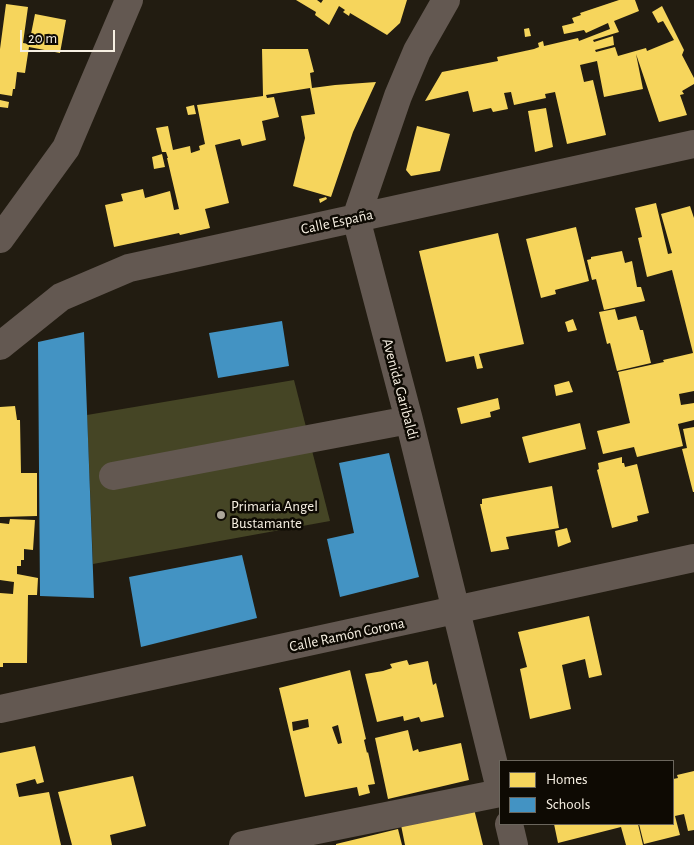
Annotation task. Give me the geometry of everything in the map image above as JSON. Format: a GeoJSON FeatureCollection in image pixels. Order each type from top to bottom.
{"type":"FeatureCollection","features":[{"type":"Feature","properties":{"kind":"street"},"geometry":{"type":"LineString","coordinates":[[0,239],[66,148],[129,0]]}},
{"type":"Feature","properties":{"kind":"street"},"geometry":{"type":"LineString","coordinates":[[356,218],[398,96],[417,51],[446,0]]}},
{"type":"Feature","properties":{"kind":"street","name":"Calle España"},"geometry":{"type":"LineString","coordinates":[[0,346],[60,297],[129,268],[694,144]]}},
{"type":"Feature","properties":{"kind":"street","name":"Avenida Garibaldi"},"geometry":{"type":"LineString","coordinates":[[356,218],[409,420],[499,787]]}},
{"type":"Feature","properties":{"kind":"street"},"geometry":{"type":"LineString","coordinates":[[113,476],[409,420]]}},
{"type":"Feature","properties":{"kind":"street","name":"Calle Ramón Corona"},"geometry":{"type":"LineString","coordinates":[[0,709],[694,558]]}},
{"type":"Feature","properties":{"kind":"street"},"geometry":{"type":"LineString","coordinates":[[243,845],[499,791]]}},
{"type":"Feature","properties":{"kind":"street"},"geometry":{"type":"LineString","coordinates":[[509,825],[514,845]]}},
{"type":"Feature","properties":{"kind":"shaded area"},"geometry":{"type":"Polygon","coordinates":[[[294,380],[330,521],[93,564],[87,415],[294,380]]]}},
{"type":"Feature","properties":{"kind":"building: Homes"},"geometry":{"type":"Polygon","coordinates":[[[296,0],[317,0],[321,3],[323,0],[407,0],[400,23],[387,35],[350,13],[349,16],[339,6],[329,25],[315,15],[316,12],[296,0]]]}},
{"type":"Feature","properties":{"kind":"building: Homes"},"geometry":{"type":"Polygon","coordinates":[[[619,0],[635,0],[639,11],[614,21],[619,32],[593,40],[594,42],[613,36],[614,45],[595,50],[596,52],[615,47],[618,56],[646,48],[647,51],[674,40],[663,21],[658,23],[652,12],[662,6],[684,50],[682,55],[694,78],[694,84],[682,91],[684,94],[680,95],[687,115],[659,122],[636,54],[643,89],[604,97],[597,61],[580,65],[584,82],[593,80],[606,135],[567,144],[555,92],[545,94],[546,98],[514,105],[511,92],[504,93],[508,109],[493,112],[491,108],[473,112],[468,91],[425,101],[442,72],[498,61],[497,57],[534,49],[539,47],[538,43],[543,41],[544,46],[578,38],[579,41],[610,29],[608,23],[586,33],[584,30],[564,34],[562,26],[574,23],[572,18],[581,15],[580,13],[619,0]]]}},
{"type":"Feature","properties":{"kind":"building: Homes"},"geometry":{"type":"Polygon","coordinates":[[[6,4],[28,7],[23,43],[29,44],[35,14],[66,20],[60,53],[29,47],[25,73],[17,72],[15,89],[13,89],[12,96],[0,94],[0,49],[6,4]]]}},
{"type":"Feature","properties":{"kind":"building: Homes"},"geometry":{"type":"Polygon","coordinates":[[[529,28],[531,36],[525,37],[524,29],[529,28]]]}},
{"type":"Feature","properties":{"kind":"building: Homes"},"geometry":{"type":"Polygon","coordinates":[[[262,49],[308,49],[314,72],[310,73],[312,88],[376,82],[353,132],[331,197],[293,186],[305,138],[301,116],[315,114],[310,88],[266,95],[267,98],[274,97],[279,117],[262,121],[266,140],[242,146],[240,139],[215,145],[229,203],[205,209],[210,228],[114,247],[105,205],[123,201],[121,194],[143,189],[145,198],[170,191],[174,210],[179,209],[168,158],[166,152],[162,152],[156,128],[168,126],[173,150],[190,146],[191,153],[200,150],[199,146],[205,144],[197,105],[263,96],[262,49]]]}},
{"type":"Feature","properties":{"kind":"building: Homes"},"geometry":{"type":"Polygon","coordinates":[[[0,100],[9,102],[8,108],[0,107],[0,100]]]}},
{"type":"Feature","properties":{"kind":"building: Homes"},"geometry":{"type":"Polygon","coordinates":[[[194,105],[196,114],[188,115],[186,107],[194,105]]]}},
{"type":"Feature","properties":{"kind":"building: Homes"},"geometry":{"type":"Polygon","coordinates":[[[546,108],[553,147],[535,152],[528,111],[546,108]]]}},
{"type":"Feature","properties":{"kind":"building: Homes"},"geometry":{"type":"Polygon","coordinates":[[[417,126],[450,134],[440,171],[411,176],[406,170],[417,126]]]}},
{"type":"Feature","properties":{"kind":"building: Homes"},"geometry":{"type":"Polygon","coordinates":[[[162,154],[165,167],[154,169],[152,157],[162,154]]]}},
{"type":"Feature","properties":{"kind":"building: Homes"},"geometry":{"type":"Polygon","coordinates":[[[326,197],[327,199],[320,203],[319,199],[326,197]]]}},
{"type":"Feature","properties":{"kind":"building: Homes"},"geometry":{"type":"Polygon","coordinates":[[[656,203],[668,254],[672,253],[661,214],[690,206],[694,218],[694,391],[679,394],[681,405],[694,403],[694,420],[678,424],[683,446],[637,457],[634,447],[603,454],[597,431],[630,423],[618,372],[664,362],[663,360],[693,353],[672,270],[647,277],[638,238],[642,237],[635,208],[656,203]]]}},
{"type":"Feature","properties":{"kind":"building: Homes"},"geometry":{"type":"Polygon","coordinates":[[[576,227],[589,281],[555,290],[556,294],[541,298],[526,239],[576,227]]]}},
{"type":"Feature","properties":{"kind":"building: Homes"},"geometry":{"type":"Polygon","coordinates":[[[498,233],[524,344],[479,354],[483,368],[477,369],[474,356],[446,362],[419,251],[498,233]]]}},
{"type":"Feature","properties":{"kind":"building: Homes"},"geometry":{"type":"Polygon","coordinates":[[[622,251],[625,263],[632,261],[637,287],[641,287],[645,301],[604,310],[596,279],[592,280],[587,260],[591,259],[591,257],[622,251]]]}},
{"type":"Feature","properties":{"kind":"building: Homes"},"geometry":{"type":"Polygon","coordinates":[[[615,309],[618,320],[636,316],[640,330],[643,330],[651,363],[617,371],[610,343],[607,344],[599,312],[615,309]]]}},
{"type":"Feature","properties":{"kind":"building: Homes"},"geometry":{"type":"Polygon","coordinates":[[[573,319],[577,330],[568,332],[565,322],[573,319]]]}},
{"type":"Feature","properties":{"kind":"building: Homes"},"geometry":{"type":"Polygon","coordinates":[[[569,381],[573,392],[556,396],[554,385],[569,381]]]}},
{"type":"Feature","properties":{"kind":"building: Homes"},"geometry":{"type":"Polygon","coordinates":[[[498,398],[500,409],[490,412],[491,417],[461,424],[457,408],[498,398]]]}},
{"type":"Feature","properties":{"kind":"building: Homes"},"geometry":{"type":"Polygon","coordinates":[[[15,406],[17,420],[20,420],[21,473],[37,473],[37,516],[0,517],[0,407],[15,406]]]}},
{"type":"Feature","properties":{"kind":"building: Homes"},"geometry":{"type":"Polygon","coordinates":[[[580,423],[586,449],[529,463],[522,437],[580,423]]]}},
{"type":"Feature","properties":{"kind":"building: Homes"},"geometry":{"type":"Polygon","coordinates":[[[694,427],[693,492],[682,449],[687,448],[683,429],[694,427]]]}},
{"type":"Feature","properties":{"kind":"building: Homes"},"geometry":{"type":"Polygon","coordinates":[[[622,457],[622,463],[624,463],[625,467],[637,464],[649,513],[637,516],[638,521],[612,528],[597,470],[599,469],[598,463],[622,457]]]}},
{"type":"Feature","properties":{"kind":"building: Homes"},"geometry":{"type":"Polygon","coordinates":[[[552,486],[559,528],[506,537],[509,549],[491,552],[480,504],[482,504],[482,499],[552,486]]]}},
{"type":"Feature","properties":{"kind":"building: Homes"},"geometry":{"type":"Polygon","coordinates":[[[10,519],[35,520],[33,550],[24,549],[24,560],[21,560],[21,566],[17,566],[17,574],[38,578],[37,595],[28,595],[27,663],[3,663],[3,667],[0,667],[0,593],[13,594],[14,582],[0,580],[0,523],[9,524],[10,519]]]}},
{"type":"Feature","properties":{"kind":"building: Homes"},"geometry":{"type":"Polygon","coordinates":[[[567,528],[571,542],[558,547],[555,531],[567,528]]]}},
{"type":"Feature","properties":{"kind":"building: Homes"},"geometry":{"type":"Polygon","coordinates":[[[589,616],[602,675],[589,678],[585,659],[562,665],[571,709],[530,719],[520,669],[527,667],[518,632],[589,616]]]}},
{"type":"Feature","properties":{"kind":"building: Homes"},"geometry":{"type":"Polygon","coordinates":[[[407,660],[409,665],[428,661],[433,685],[436,683],[444,717],[421,722],[419,717],[404,721],[403,716],[377,722],[365,674],[392,668],[390,664],[407,660]]]}},
{"type":"Feature","properties":{"kind":"building: Homes"},"geometry":{"type":"Polygon","coordinates":[[[350,670],[375,784],[368,785],[370,793],[359,796],[357,787],[305,797],[279,688],[350,670]],[[308,719],[292,722],[293,731],[309,727],[308,719]],[[338,725],[332,727],[338,744],[342,743],[338,725]]]}},
{"type":"Feature","properties":{"kind":"building: Homes"},"geometry":{"type":"Polygon","coordinates":[[[408,730],[413,751],[418,749],[419,752],[461,743],[469,780],[388,799],[375,738],[408,730]]]}},
{"type":"Feature","properties":{"kind":"building: Homes"},"geometry":{"type":"Polygon","coordinates":[[[35,746],[44,782],[37,784],[35,779],[16,784],[19,797],[49,792],[61,845],[0,845],[0,753],[35,746]]]}},
{"type":"Feature","properties":{"kind":"building: Homes"},"geometry":{"type":"Polygon","coordinates":[[[694,771],[694,830],[688,831],[684,814],[675,816],[680,835],[644,844],[639,825],[674,825],[674,779],[678,778],[677,775],[694,771]]]}},
{"type":"Feature","properties":{"kind":"building: Homes"},"geometry":{"type":"Polygon","coordinates":[[[133,776],[146,826],[110,835],[112,845],[72,845],[58,792],[133,776]]]}},
{"type":"Feature","properties":{"kind":"building: Homes"},"geometry":{"type":"Polygon","coordinates":[[[474,809],[483,845],[405,845],[401,825],[474,809]]]}},
{"type":"Feature","properties":{"kind":"building: Homes"},"geometry":{"type":"Polygon","coordinates":[[[554,825],[638,825],[643,845],[626,845],[621,827],[558,843],[554,825]]]}},
{"type":"Feature","properties":{"kind":"building: Homes"},"geometry":{"type":"Polygon","coordinates":[[[398,829],[402,845],[336,845],[336,844],[398,829]]]}},
{"type":"Feature","properties":{"kind":"building: Schools"},"geometry":{"type":"Polygon","coordinates":[[[282,321],[289,366],[218,378],[209,333],[282,321]]]}},
{"type":"Feature","properties":{"kind":"building: Schools"},"geometry":{"type":"Polygon","coordinates":[[[84,332],[94,598],[40,596],[38,342],[84,332]]]}},
{"type":"Feature","properties":{"kind":"building: Schools"},"geometry":{"type":"Polygon","coordinates":[[[389,453],[419,577],[340,597],[327,539],[354,533],[339,463],[389,453]]]}},
{"type":"Feature","properties":{"kind":"building: Schools"},"geometry":{"type":"Polygon","coordinates":[[[242,555],[257,618],[141,647],[129,577],[242,555]]]}},
{"type":"Feature","properties":{"kind":"place","name":"Primaria Angel Bustamante"},"geometry":{"type":"Point","coordinates":[221,515]}}]}
